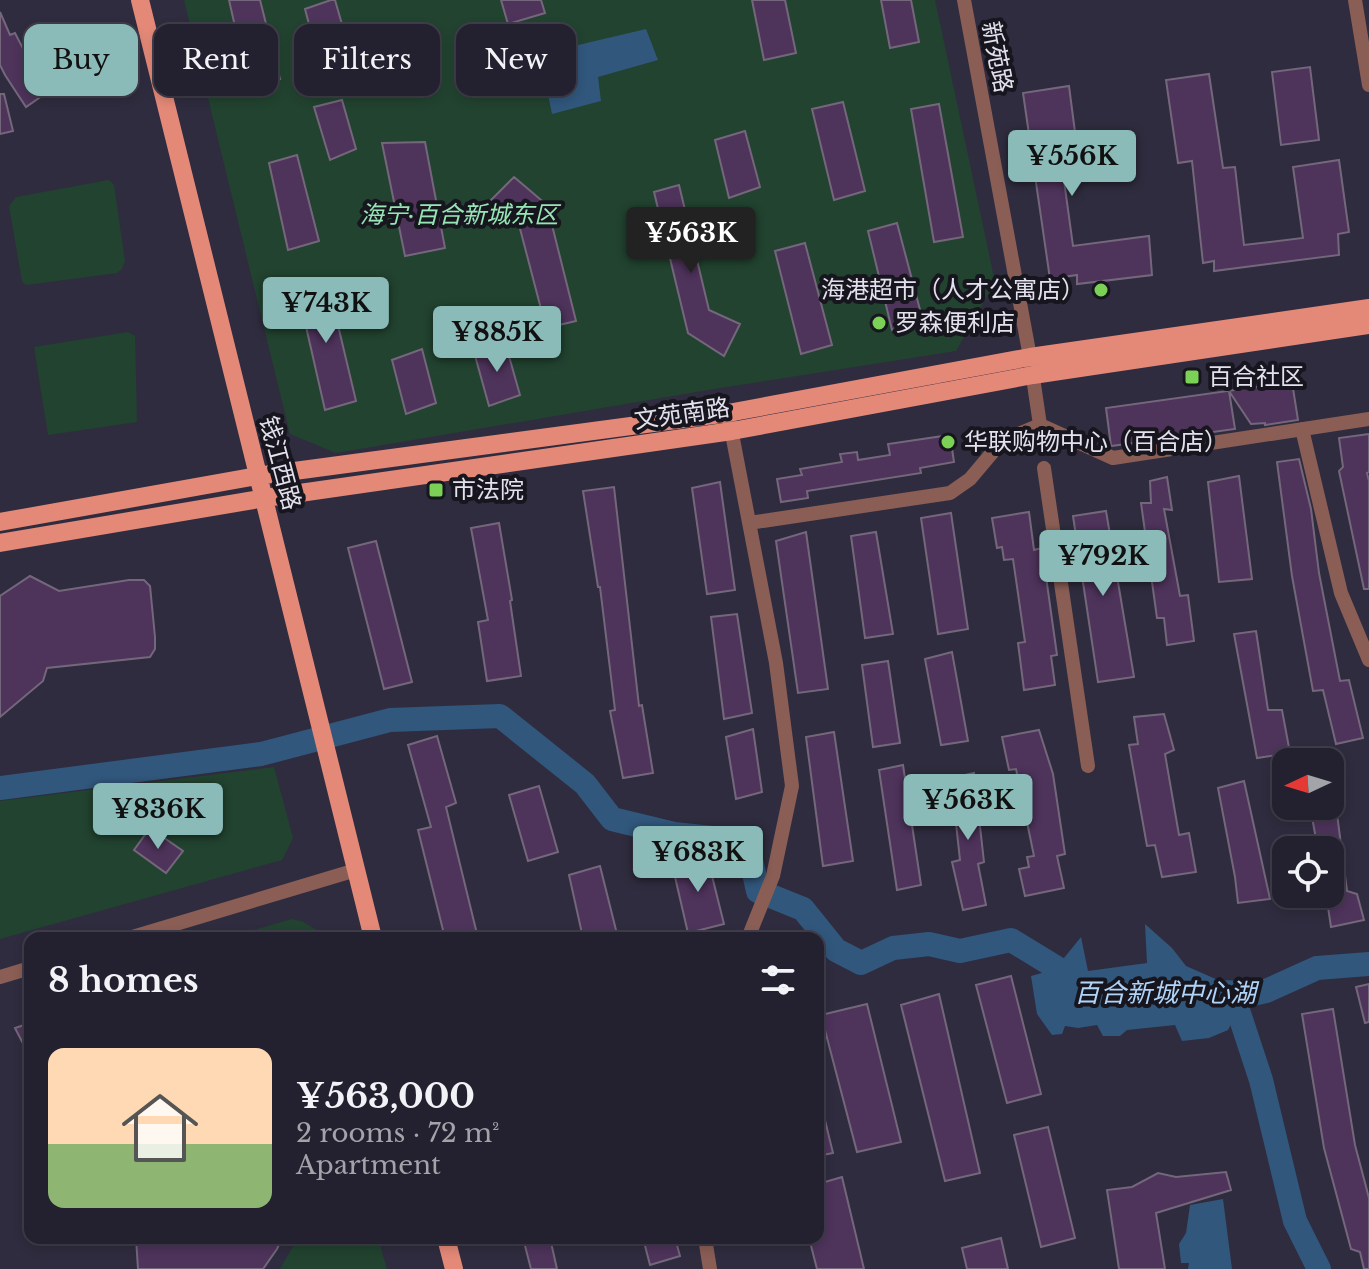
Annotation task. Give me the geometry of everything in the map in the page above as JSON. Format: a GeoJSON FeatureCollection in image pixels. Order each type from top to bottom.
{"type":"FeatureCollection","features":[{"type":"Feature","properties":{"kind":"main road","name":"钱江西路"},"geometry":{"type":"LineString","coordinates":[[140,0],[372,932]]}},
{"type":"Feature","properties":{"kind":"main road","name":"文苑南路"},"geometry":{"type":"LineString","coordinates":[[0,543],[730,422],[1369,308]]}},
{"type":"Feature","properties":{"kind":"main road","name":"文苑南路"},"geometry":{"type":"LineString","coordinates":[[1031,366],[1369,325]]}},
{"type":"Feature","properties":{"kind":"main road","name":"文苑南路"},"geometry":{"type":"LineString","coordinates":[[0,522],[257,476],[730,422]]}},
{"type":"Feature","properties":{"kind":"main road"},"geometry":{"type":"LineString","coordinates":[[448,1244],[454,1269]]}},
{"type":"Feature","properties":{"kind":"street","name":"新苑路"},"geometry":{"type":"LineString","coordinates":[[964,0],[1040,425]]}},
{"type":"Feature","properties":{"kind":"street"},"geometry":{"type":"LineString","coordinates":[[1355,0],[1369,85]]}},
{"type":"Feature","properties":{"kind":"street"},"geometry":{"type":"LineString","coordinates":[[749,523],[950,493],[970,479],[1002,441],[1040,425],[1113,458],[1369,419]]}},
{"type":"Feature","properties":{"kind":"street"},"geometry":{"type":"LineString","coordinates":[[730,422],[776,663],[792,786],[773,876],[750,932]]}},
{"type":"Feature","properties":{"kind":"street"},"geometry":{"type":"LineString","coordinates":[[1302,429],[1341,593],[1369,660]]}},
{"type":"Feature","properties":{"kind":"street"},"geometry":{"type":"LineString","coordinates":[[1044,468],[1088,766]]}},
{"type":"Feature","properties":{"kind":"street"},"geometry":{"type":"LineString","coordinates":[[149,932],[356,870]]}},
{"type":"Feature","properties":{"kind":"street"},"geometry":{"type":"LineString","coordinates":[[0,977],[24,970]]}},
{"type":"Feature","properties":{"kind":"street"},"geometry":{"type":"LineString","coordinates":[[706,1244],[710,1269]]}},
{"type":"Feature","properties":{"kind":"green space","name":"海宁·百合新城东区"},"geometry":{"type":"Polygon","coordinates":[[[184,0],[935,0],[995,282],[956,351],[336,453],[290,434],[207,96],[278,96],[278,24],[190,24],[184,0]]]}},
{"type":"Feature","properties":{"kind":"green space"},"geometry":{"type":"Polygon","coordinates":[[[109,180],[114,185],[125,261],[122,269],[117,273],[26,285],[22,281],[9,206],[16,197],[109,180]]]}},
{"type":"Feature","properties":{"kind":"green space"},"geometry":{"type":"Polygon","coordinates":[[[128,332],[135,336],[137,422],[48,435],[34,347],[128,332]]]}},
{"type":"Feature","properties":{"kind":"green space"},"geometry":{"type":"Polygon","coordinates":[[[274,767],[293,838],[282,860],[0,939],[0,801],[274,767]]]}},
{"type":"Feature","properties":{"kind":"green space"},"geometry":{"type":"Polygon","coordinates":[[[292,919],[318,932],[247,932],[292,919]]]}},
{"type":"Feature","properties":{"kind":"green space"},"geometry":{"type":"Polygon","coordinates":[[[295,1244],[380,1244],[387,1269],[280,1269],[295,1244]]]}},
{"type":"Feature","properties":{"kind":"water"},"geometry":{"type":"Polygon","coordinates":[[[646,29],[658,60],[598,77],[601,101],[552,114],[548,96],[576,96],[576,46],[646,29]]]}},
{"type":"Feature","properties":{"kind":"water","name":"百合新城中心湖"},"geometry":{"type":"Polygon","coordinates":[[[1145,924],[1172,948],[1186,966],[1218,980],[1251,981],[1250,1003],[1228,1030],[1209,1038],[1182,1041],[1175,1025],[1127,1030],[1120,1036],[1103,1036],[1097,1025],[1078,1028],[1065,1026],[1062,1034],[1052,1035],[1037,1014],[1031,976],[1049,971],[1081,937],[1088,971],[1147,963],[1145,924]]]}},
{"type":"Feature","properties":{"kind":"water"},"geometry":{"type":"Polygon","coordinates":[[[1223,1199],[1232,1269],[1188,1269],[1189,1263],[1181,1263],[1179,1244],[1186,1233],[1190,1205],[1223,1199]]]}},
{"type":"Feature","properties":{"kind":"building"},"geometry":{"type":"Polygon","coordinates":[[[229,0],[260,0],[266,24],[234,24],[229,0]]]}},
{"type":"Feature","properties":{"kind":"building"},"geometry":{"type":"Polygon","coordinates":[[[335,0],[342,24],[309,24],[305,9],[335,0]]]}},
{"type":"Feature","properties":{"kind":"building"},"geometry":{"type":"Polygon","coordinates":[[[501,0],[541,0],[545,13],[508,24],[501,0]]]}},
{"type":"Feature","properties":{"kind":"building"},"geometry":{"type":"Polygon","coordinates":[[[752,0],[785,0],[796,53],[764,60],[752,0]]]}},
{"type":"Feature","properties":{"kind":"building"},"geometry":{"type":"Polygon","coordinates":[[[881,0],[911,0],[919,42],[890,48],[881,0]]]}},
{"type":"Feature","properties":{"kind":"building"},"geometry":{"type":"Polygon","coordinates":[[[0,12],[10,35],[15,33],[24,51],[24,96],[42,96],[26,107],[0,65],[0,12]]]}},
{"type":"Feature","properties":{"kind":"building"},"geometry":{"type":"Polygon","coordinates":[[[1310,67],[1319,140],[1281,145],[1272,72],[1310,67]]]}},
{"type":"Feature","properties":{"kind":"building"},"geometry":{"type":"Polygon","coordinates":[[[1209,74],[1223,168],[1235,167],[1244,245],[1303,238],[1293,167],[1339,160],[1349,232],[1338,234],[1339,255],[1214,271],[1214,261],[1203,263],[1192,161],[1178,163],[1166,80],[1209,74]]]}},
{"type":"Feature","properties":{"kind":"building"},"geometry":{"type":"Polygon","coordinates":[[[1069,86],[1079,163],[1062,166],[1073,246],[1149,236],[1152,275],[1077,284],[1077,275],[1050,279],[1023,93],[1069,86]]]}},
{"type":"Feature","properties":{"kind":"building"},"geometry":{"type":"Polygon","coordinates":[[[0,94],[4,94],[13,131],[0,134],[0,94]]]}},
{"type":"Feature","properties":{"kind":"building"},"geometry":{"type":"Polygon","coordinates":[[[342,100],[356,149],[330,160],[314,107],[342,100]]]}},
{"type":"Feature","properties":{"kind":"building"},"geometry":{"type":"Polygon","coordinates":[[[843,102],[865,191],[834,200],[812,109],[843,102]]]}},
{"type":"Feature","properties":{"kind":"building"},"geometry":{"type":"Polygon","coordinates":[[[939,104],[963,237],[934,242],[911,109],[939,104]]]}},
{"type":"Feature","properties":{"kind":"building"},"geometry":{"type":"Polygon","coordinates":[[[745,131],[760,187],[729,198],[715,140],[745,131]]]}},
{"type":"Feature","properties":{"kind":"building"},"geometry":{"type":"Polygon","coordinates":[[[425,142],[445,248],[405,256],[382,143],[425,142]]]}},
{"type":"Feature","properties":{"kind":"building"},"geometry":{"type":"Polygon","coordinates":[[[297,155],[319,241],[288,250],[269,163],[297,155]]]}},
{"type":"Feature","properties":{"kind":"building"},"geometry":{"type":"Polygon","coordinates":[[[514,177],[547,205],[576,321],[546,328],[518,221],[488,203],[514,177]]]}},
{"type":"Feature","properties":{"kind":"building"},"geometry":{"type":"Polygon","coordinates":[[[679,185],[709,310],[740,324],[724,356],[688,333],[654,192],[679,185]]]}},
{"type":"Feature","properties":{"kind":"building"},"geometry":{"type":"Polygon","coordinates":[[[897,223],[923,321],[892,330],[868,231],[897,223]]]}},
{"type":"Feature","properties":{"kind":"building"},"geometry":{"type":"Polygon","coordinates":[[[805,243],[832,345],[801,354],[775,251],[805,243]]]}},
{"type":"Feature","properties":{"kind":"building"},"geometry":{"type":"Polygon","coordinates":[[[327,279],[356,401],[325,410],[297,287],[327,279]]]}},
{"type":"Feature","properties":{"kind":"building"},"geometry":{"type":"Polygon","coordinates":[[[505,342],[520,395],[489,406],[474,352],[505,342]]]}},
{"type":"Feature","properties":{"kind":"building"},"geometry":{"type":"Polygon","coordinates":[[[422,349],[436,403],[406,414],[392,360],[422,349]]]}},
{"type":"Feature","properties":{"kind":"building"},"geometry":{"type":"Polygon","coordinates":[[[1292,382],[1298,420],[1251,424],[1229,391],[1235,429],[1111,446],[1106,408],[1292,382]]]}},
{"type":"Feature","properties":{"kind":"building"},"geometry":{"type":"Polygon","coordinates":[[[1369,434],[1369,589],[1364,589],[1339,471],[1343,467],[1339,438],[1369,434]]]}},
{"type":"Feature","properties":{"kind":"building"},"geometry":{"type":"Polygon","coordinates":[[[950,435],[954,462],[920,468],[921,473],[807,491],[808,498],[781,502],[777,479],[802,475],[800,469],[842,462],[840,454],[857,452],[858,460],[890,455],[888,444],[950,435]]]}},
{"type":"Feature","properties":{"kind":"building"},"geometry":{"type":"Polygon","coordinates":[[[1299,459],[1311,509],[1319,573],[1340,681],[1349,680],[1363,738],[1336,744],[1323,690],[1313,691],[1292,576],[1277,462],[1299,459]]]}},
{"type":"Feature","properties":{"kind":"building"},"geometry":{"type":"Polygon","coordinates":[[[1239,476],[1252,579],[1219,582],[1208,482],[1239,476]]]}},
{"type":"Feature","properties":{"kind":"building"},"geometry":{"type":"Polygon","coordinates":[[[1167,477],[1172,510],[1164,509],[1180,596],[1188,595],[1194,641],[1167,645],[1164,618],[1157,618],[1141,503],[1151,503],[1150,481],[1167,477]]]}},
{"type":"Feature","properties":{"kind":"building"},"geometry":{"type":"Polygon","coordinates":[[[720,482],[735,590],[707,594],[692,488],[720,482]]]}},
{"type":"Feature","properties":{"kind":"building"},"geometry":{"type":"Polygon","coordinates":[[[614,487],[639,706],[642,705],[653,773],[623,778],[610,711],[615,710],[600,587],[583,491],[614,487]]]}},
{"type":"Feature","properties":{"kind":"building"},"geometry":{"type":"Polygon","coordinates":[[[1106,511],[1134,677],[1098,682],[1073,516],[1106,511]]]}},
{"type":"Feature","properties":{"kind":"building"},"geometry":{"type":"Polygon","coordinates":[[[1029,512],[1034,550],[1042,548],[1057,655],[1051,656],[1055,685],[1024,690],[1018,643],[1025,642],[1013,559],[1004,560],[1002,547],[997,548],[992,518],[1029,512]]]}},
{"type":"Feature","properties":{"kind":"building"},"geometry":{"type":"Polygon","coordinates":[[[951,513],[968,629],[938,634],[921,518],[951,513]]]}},
{"type":"Feature","properties":{"kind":"building"},"geometry":{"type":"Polygon","coordinates":[[[499,523],[521,676],[487,681],[478,622],[488,620],[471,528],[499,523]]]}},
{"type":"Feature","properties":{"kind":"building"},"geometry":{"type":"Polygon","coordinates":[[[806,532],[828,689],[798,693],[776,541],[806,532]]]}},
{"type":"Feature","properties":{"kind":"building"},"geometry":{"type":"Polygon","coordinates":[[[876,532],[893,634],[865,638],[851,536],[876,532]]]}},
{"type":"Feature","properties":{"kind":"building"},"geometry":{"type":"Polygon","coordinates":[[[376,541],[412,682],[384,689],[348,548],[376,541]]]}},
{"type":"Feature","properties":{"kind":"building"},"geometry":{"type":"Polygon","coordinates":[[[30,576],[59,591],[144,580],[150,586],[155,637],[155,649],[150,657],[47,668],[43,681],[0,717],[0,596],[30,576]]]}},
{"type":"Feature","properties":{"kind":"building"},"geometry":{"type":"Polygon","coordinates":[[[737,614],[752,713],[724,719],[711,617],[737,614]]]}},
{"type":"Feature","properties":{"kind":"building"},"geometry":{"type":"Polygon","coordinates":[[[1256,631],[1268,710],[1282,710],[1289,748],[1272,748],[1272,756],[1257,758],[1234,634],[1256,631]]]}},
{"type":"Feature","properties":{"kind":"building"},"geometry":{"type":"Polygon","coordinates":[[[952,652],[968,741],[941,745],[925,659],[952,652]]]}},
{"type":"Feature","properties":{"kind":"building"},"geometry":{"type":"Polygon","coordinates":[[[888,661],[900,743],[873,747],[862,665],[888,661]]]}},
{"type":"Feature","properties":{"kind":"building"},"geometry":{"type":"Polygon","coordinates":[[[1164,714],[1174,750],[1165,754],[1179,835],[1189,833],[1196,872],[1162,877],[1155,845],[1147,846],[1129,745],[1138,744],[1134,717],[1164,714]]]}},
{"type":"Feature","properties":{"kind":"building"},"geometry":{"type":"Polygon","coordinates":[[[753,729],[762,792],[736,799],[726,737],[753,729]]]}},
{"type":"Feature","properties":{"kind":"building"},"geometry":{"type":"Polygon","coordinates":[[[1039,730],[1053,774],[1065,854],[1057,856],[1064,888],[1025,896],[1019,869],[1029,867],[1027,857],[1034,856],[1016,769],[1009,770],[1002,737],[1039,730]]]}},
{"type":"Feature","properties":{"kind":"building"},"geometry":{"type":"Polygon","coordinates":[[[834,732],[853,861],[823,866],[806,737],[834,732]]]}},
{"type":"Feature","properties":{"kind":"building"},"geometry":{"type":"Polygon","coordinates":[[[437,736],[456,803],[446,807],[477,932],[444,932],[418,830],[431,827],[408,745],[437,736]]]}},
{"type":"Feature","properties":{"kind":"building"},"geometry":{"type":"Polygon","coordinates":[[[903,765],[921,885],[897,890],[879,770],[903,765]]]}},
{"type":"Feature","properties":{"kind":"building"},"geometry":{"type":"Polygon","coordinates":[[[974,773],[984,862],[978,864],[986,905],[963,910],[952,862],[960,860],[951,778],[974,773]]]}},
{"type":"Feature","properties":{"kind":"building"},"geometry":{"type":"Polygon","coordinates":[[[1244,781],[1270,899],[1238,903],[1218,788],[1244,781]]]}},
{"type":"Feature","properties":{"kind":"building"},"geometry":{"type":"Polygon","coordinates":[[[539,786],[558,852],[528,861],[509,795],[539,786]]]}},
{"type":"Feature","properties":{"kind":"building"},"geometry":{"type":"Polygon","coordinates":[[[1313,820],[1338,820],[1340,836],[1315,836],[1313,820]]]}},
{"type":"Feature","properties":{"kind":"building"},"geometry":{"type":"Polygon","coordinates":[[[150,828],[183,851],[166,873],[134,850],[150,828]]]}},
{"type":"Feature","properties":{"kind":"building"},"geometry":{"type":"Polygon","coordinates":[[[707,856],[724,924],[688,932],[672,864],[707,856]]]}},
{"type":"Feature","properties":{"kind":"building"},"geometry":{"type":"Polygon","coordinates":[[[600,866],[616,932],[582,932],[569,875],[600,866]]]}},
{"type":"Feature","properties":{"kind":"building"},"geometry":{"type":"Polygon","coordinates":[[[1344,868],[1347,891],[1357,894],[1364,920],[1331,927],[1328,908],[1344,908],[1344,868]]]}},
{"type":"Feature","properties":{"kind":"building"},"geometry":{"type":"Polygon","coordinates":[[[1011,976],[1041,1094],[1007,1103],[976,985],[1011,976]]]}},
{"type":"Feature","properties":{"kind":"building"},"geometry":{"type":"Polygon","coordinates":[[[1369,984],[1369,1022],[1365,1023],[1356,987],[1369,984]]]}},
{"type":"Feature","properties":{"kind":"building"},"geometry":{"type":"Polygon","coordinates":[[[939,994],[980,1173],[945,1181],[901,1005],[939,994]]]}},
{"type":"Feature","properties":{"kind":"building"},"geometry":{"type":"Polygon","coordinates":[[[867,1004],[901,1142],[857,1152],[824,1026],[824,1014],[867,1004]]]}},
{"type":"Feature","properties":{"kind":"building"},"geometry":{"type":"Polygon","coordinates":[[[1333,1009],[1355,1145],[1369,1198],[1369,1269],[1364,1269],[1360,1252],[1351,1249],[1324,1148],[1302,1014],[1333,1009]]]}},
{"type":"Feature","properties":{"kind":"building"},"geometry":{"type":"Polygon","coordinates":[[[24,1025],[24,1045],[15,1028],[24,1025]]]}},
{"type":"Feature","properties":{"kind":"building"},"geometry":{"type":"Polygon","coordinates":[[[824,1116],[833,1153],[824,1155],[824,1116]]]}},
{"type":"Feature","properties":{"kind":"building"},"geometry":{"type":"Polygon","coordinates":[[[1048,1127],[1075,1238],[1041,1247],[1014,1135],[1048,1127]]]}},
{"type":"Feature","properties":{"kind":"building"},"geometry":{"type":"Polygon","coordinates":[[[1226,1172],[1231,1190],[1156,1213],[1165,1269],[1119,1269],[1107,1190],[1132,1187],[1158,1173],[1176,1177],[1226,1172]]]}},
{"type":"Feature","properties":{"kind":"building"},"geometry":{"type":"Polygon","coordinates":[[[842,1177],[864,1269],[817,1269],[811,1244],[824,1244],[824,1182],[842,1177]]]}},
{"type":"Feature","properties":{"kind":"building"},"geometry":{"type":"Polygon","coordinates":[[[1001,1238],[1008,1269],[967,1269],[962,1248],[1001,1238]]]}},
{"type":"Feature","properties":{"kind":"building"},"geometry":{"type":"Polygon","coordinates":[[[136,1244],[279,1244],[263,1269],[138,1269],[136,1244]]]}},
{"type":"Feature","properties":{"kind":"building"},"geometry":{"type":"Polygon","coordinates":[[[525,1244],[551,1244],[557,1269],[531,1269],[525,1244]]]}},
{"type":"Feature","properties":{"kind":"building"},"geometry":{"type":"Polygon","coordinates":[[[645,1244],[677,1244],[680,1256],[650,1265],[645,1244]]]}},
{"type":"Feature","properties":{"kind":"waterway"},"geometry":{"type":"LineString","coordinates":[[0,788],[261,754],[390,720],[500,716],[585,784],[612,819],[674,834],[732,840],[751,860],[758,891],[803,909],[822,932]]}},
{"type":"Feature","properties":{"kind":"waterway"},"geometry":{"type":"LineString","coordinates":[[824,935],[836,950],[861,963],[893,948],[929,944],[960,951],[1011,940],[1057,968],[1073,989]]}},
{"type":"Feature","properties":{"kind":"waterway"},"geometry":{"type":"LineString","coordinates":[[1218,1002],[1266,991],[1317,968],[1369,964]]}},
{"type":"Feature","properties":{"kind":"waterway"},"geometry":{"type":"LineString","coordinates":[[1234,998],[1261,1080],[1295,1221],[1319,1269]]}},
{"type":"Feature","properties":{"kind":"place","name":"海港超市（人才公寓店）"},"geometry":{"type":"Point","coordinates":[1101,290]}},
{"type":"Feature","properties":{"kind":"place","name":"罗森便利店"},"geometry":{"type":"Point","coordinates":[879,323]}},
{"type":"Feature","properties":{"kind":"place","name":"百合社区"},"geometry":{"type":"Point","coordinates":[1192,377]}},
{"type":"Feature","properties":{"kind":"place","name":"华联购物中心（百合店）"},"geometry":{"type":"Point","coordinates":[948,442]}},
{"type":"Feature","properties":{"kind":"place","name":"市法院"},"geometry":{"type":"Point","coordinates":[436,490]}}]}
